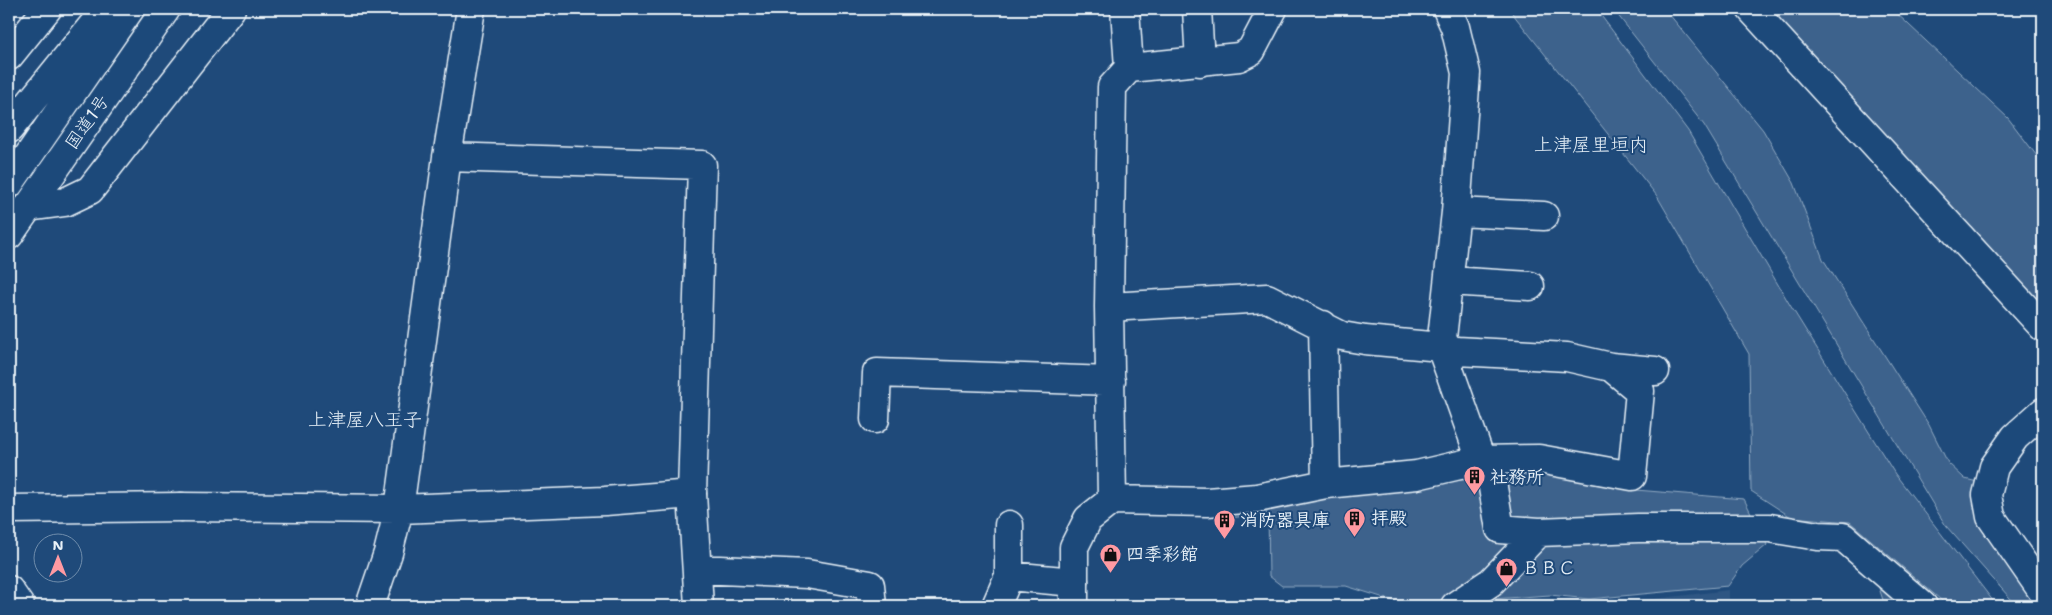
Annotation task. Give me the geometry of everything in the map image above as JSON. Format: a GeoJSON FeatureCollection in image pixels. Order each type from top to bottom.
{"type":"FeatureCollection","features":[{"type":"Feature","properties":{"kind":"main road"},"geometry":{"type":"LineString","coordinates":[[9,35],[31,9]]}},
{"type":"Feature","properties":{"kind":"main road"},"geometry":{"type":"LineString","coordinates":[[9,56],[48,9]]}},
{"type":"Feature","properties":{"kind":"main road"},"geometry":{"type":"LineString","coordinates":[[9,129],[106,9]]}},
{"type":"Feature","properties":{"kind":"main road"},"geometry":{"type":"LineString","coordinates":[[9,184],[130,9]]}},
{"type":"Feature","properties":{"kind":"main road","name":"国道1号"},"geometry":{"type":"LineString","coordinates":[[9,234],[166,9]]}},
{"type":"Feature","properties":{"kind":"main road"},"geometry":{"type":"LineString","coordinates":[[28,207],[65,202],[90,190],[231,9]]}},
{"type":"Feature","properties":{"kind":"main road"},"geometry":{"type":"LineString","coordinates":[[370,606],[388,553],[399,509],[447,158],[471,9]]}},
{"type":"Feature","properties":{"kind":"main road"},"geometry":{"type":"LineString","coordinates":[[1126,9],[1129,68]]}},
{"type":"Feature","properties":{"kind":"main road"},"geometry":{"type":"LineString","coordinates":[[1197,9],[1200,62]]}},
{"type":"Feature","properties":{"kind":"main road"},"geometry":{"type":"LineString","coordinates":[[1112,500],[1109,306],[1112,87],[1129,68],[1240,57],[1251,51],[1273,9]]}},
{"type":"Feature","properties":{"kind":"main road"},"geometry":{"type":"LineString","coordinates":[[1447,9],[1455,27],[1466,73],[1456,212],[1441,347],[1480,460],[1491,476],[1500,529],[1539,532],[1638,528],[1770,528],[1818,536],[1842,537],[1923,606]]}},
{"type":"Feature","properties":{"kind":"main road"},"geometry":{"type":"LineString","coordinates":[[1751,9],[2043,327]]}},
{"type":"Feature","properties":{"kind":"main road"},"geometry":{"type":"LineString","coordinates":[[447,158],[702,164],[692,494],[699,606]]}},
{"type":"Feature","properties":{"kind":"main road"},"geometry":{"type":"LineString","coordinates":[[1456,212],[1544,216]]}},
{"type":"Feature","properties":{"kind":"main road"},"geometry":{"type":"LineString","coordinates":[[1449,281],[1530,286]]}},
{"type":"Feature","properties":{"kind":"main road"},"geometry":{"type":"LineString","coordinates":[[1109,306],[1267,298],[1342,336],[1441,347],[1457,352],[1567,357],[1611,367],[1655,371]]}},
{"type":"Feature","properties":{"kind":"main road"},"geometry":{"type":"LineString","coordinates":[[1323,326],[1326,484]]}},
{"type":"Feature","properties":{"kind":"main road"},"geometry":{"type":"LineString","coordinates":[[1009,576],[1074,594],[1074,547],[1088,520],[1112,500],[1207,502],[1257,498],[1326,484],[1417,475],[1480,460],[1539,459],[1632,476],[1640,391],[1611,367]]}},
{"type":"Feature","properties":{"kind":"main road"},"geometry":{"type":"LineString","coordinates":[[875,419],[877,373],[1110,381]]}},
{"type":"Feature","properties":{"kind":"main road"},"geometry":{"type":"LineString","coordinates":[[2043,412],[2015,437],[1994,467],[1987,495],[1990,517],[2043,592]]}},
{"type":"Feature","properties":{"kind":"main road"},"geometry":{"type":"LineString","coordinates":[[9,509],[181,507],[399,509],[605,501],[692,494]]}},
{"type":"Feature","properties":{"kind":"main road"},"geometry":{"type":"LineString","coordinates":[[996,606],[1009,576],[1008,525]]}},
{"type":"Feature","properties":{"kind":"main road"},"geometry":{"type":"LineString","coordinates":[[1455,606],[1491,582],[1539,532]]}},
{"type":"Feature","properties":{"kind":"main road"},"geometry":{"type":"LineString","coordinates":[[698,568],[807,574],[870,584],[872,606]]}},
{"type":"Feature","properties":{"kind":"main road"},"geometry":{"type":"LineString","coordinates":[[9,590],[20,606]]}},
{"type":"Feature","properties":{"kind":"shaded area"},"geometry":{"type":"Polygon","coordinates":[[[1509,9],[1596,9],[1688,131],[1790,305],[1895,474],[1997,606],[1948,606],[1850,522],[1791,517],[1751,491],[1749,354],[1657,196],[1509,9]]]}},
{"type":"Feature","properties":{"kind":"shaded area"},"geometry":{"type":"Polygon","coordinates":[[[1613,9],[1665,9],[1763,130],[1794,183],[1823,259],[1929,425],[1948,463],[1965,479],[1982,483],[2043,601],[2043,606],[2017,606],[1946,526],[1704,125],[1613,9]]]}},
{"type":"Feature","properties":{"kind":"shaded area"},"geometry":{"type":"Polygon","coordinates":[[[1769,9],[1892,9],[2008,118],[2043,164],[2043,308],[1769,9]]]}},
{"type":"Feature","properties":{"kind":"shaded area"},"geometry":{"type":"Polygon","coordinates":[[[1531,472],[1636,490],[1744,499],[1767,545],[1742,566],[1728,586],[1589,599],[1550,595],[1407,605],[1346,586],[1282,586],[1269,576],[1268,513],[1223,519],[1222,508],[1531,472]]]}},
{"type":"Feature","properties":{"kind":"shaded area"},"geometry":{"type":"Polygon","coordinates":[[[1874,573],[1913,606],[1885,606],[1874,573]]]}},
{"type":"Feature","properties":{"kind":"shaded area"},"geometry":{"type":"Polygon","coordinates":[[[1729,590],[1729,606],[1596,606],[1729,590]]]}},
{"type":"Feature","properties":{"kind":"place","name":"社務所"},"geometry":{"type":"Point","coordinates":[1474,496]}},
{"type":"Feature","properties":{"kind":"place","name":"拝殿"},"geometry":{"type":"Point","coordinates":[1355,537]}},
{"type":"Feature","properties":{"kind":"place","name":"消防器具庫"},"geometry":{"type":"Point","coordinates":[1224,539]}},
{"type":"Feature","properties":{"kind":"place","name":"四季彩館"},"geometry":{"type":"Point","coordinates":[1110,573]}},
{"type":"Feature","properties":{"kind":"place","name":"ＢＢＣ"},"geometry":{"type":"Point","coordinates":[1506,587]}},
{"type":"Feature","properties":{"kind":"district","name":"上津屋里垣内"},"geometry":{"type":"Point","coordinates":[1591,144]}},
{"type":"Feature","properties":{"kind":"district","name":"上津屋八王子"},"geometry":{"type":"Point","coordinates":[365,419]}}]}
